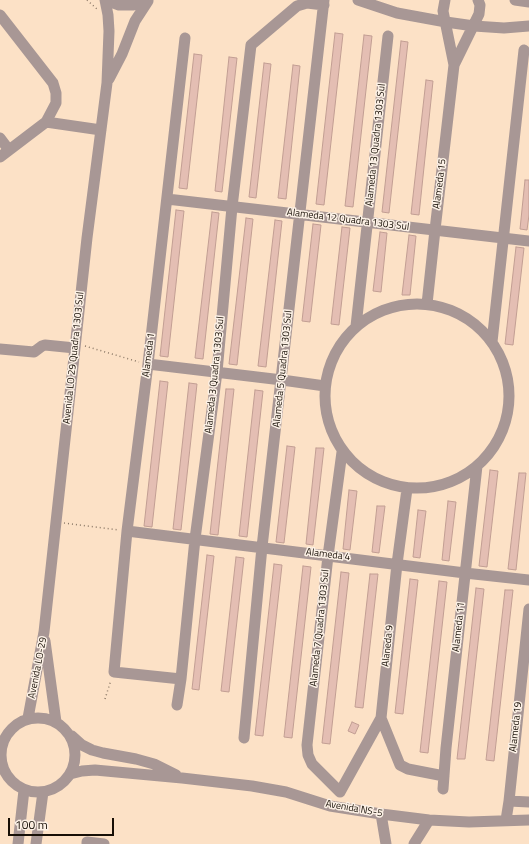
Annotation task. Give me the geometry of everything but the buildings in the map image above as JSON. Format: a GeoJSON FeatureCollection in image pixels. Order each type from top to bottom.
{"type":"FeatureCollection","features":[{"type":"Feature","properties":{"kind":"street"},"geometry":{"type":"LineString","coordinates":[[105,0],[119,5],[134,6],[148,0]]}},
{"type":"Feature","properties":{"kind":"street"},"geometry":{"type":"LineString","coordinates":[[105,0],[109,31],[107,83]]}},
{"type":"Feature","properties":{"kind":"street"},"geometry":{"type":"LineString","coordinates":[[107,83],[122,54],[134,21],[148,0]]}},
{"type":"Feature","properties":{"kind":"street"},"geometry":{"type":"LineString","coordinates":[[358,0],[397,13],[446,22],[504,28],[529,26]]}},
{"type":"Feature","properties":{"kind":"street"},"geometry":{"type":"LineString","coordinates":[[446,0],[443,11],[454,65]]}},
{"type":"Feature","properties":{"kind":"street"},"geometry":{"type":"LineString","coordinates":[[454,65],[479,14],[480,5],[478,0]]}},
{"type":"Feature","properties":{"kind":"street"},"geometry":{"type":"LineString","coordinates":[[515,0],[529,2]]}},
{"type":"Feature","properties":{"kind":"street"},"geometry":{"type":"LineString","coordinates":[[307,1],[324,2]]}},
{"type":"Feature","properties":{"kind":"street","name":"Alameda 3 Quadra 1303 Sul"},"geometry":{"type":"LineString","coordinates":[[177,705],[195,539],[217,372],[232,207],[251,45],[297,6],[307,1]]}},
{"type":"Feature","properties":{"kind":"street","name":"Alameda 5 Quadra 1303 Sul"},"geometry":{"type":"LineString","coordinates":[[244,738],[262,547],[324,2]]}},
{"type":"Feature","properties":{"kind":"street"},"geometry":{"type":"LineString","coordinates":[[0,15],[53,83],[56,93],[56,103],[48,119],[0,157]]}},
{"type":"Feature","properties":{"kind":"street","name":"Alameda 13 Quadra 1303 Sul"},"geometry":{"type":"LineString","coordinates":[[356,326],[388,36]]}},
{"type":"Feature","properties":{"kind":"street","name":"Alameda 1"},"geometry":{"type":"LineString","coordinates":[[114,672],[127,531],[186,38]]}},
{"type":"Feature","properties":{"kind":"street"},"geometry":{"type":"LineString","coordinates":[[492,342],[524,50]]}},
{"type":"Feature","properties":{"kind":"street","name":"Alameda 15"},"geometry":{"type":"LineString","coordinates":[[427,304],[454,65]]}},
{"type":"Feature","properties":{"kind":"street","name":"Avenida LO 29 Quadra 1303 Sul"},"geometry":{"type":"LineString","coordinates":[[44,632],[87,238],[107,83]]}},
{"type":"Feature","properties":{"kind":"street"},"geometry":{"type":"LineString","coordinates":[[48,119],[101,130]]}},
{"type":"Feature","properties":{"kind":"street"},"geometry":{"type":"LineString","coordinates":[[0,138],[10,150]]}},
{"type":"Feature","properties":{"kind":"street","name":"Alameda 12 Quadra 1303 Sul"},"geometry":{"type":"LineString","coordinates":[[167,199],[529,241]]}},
{"type":"Feature","properties":{"kind":"street"},"geometry":{"type":"LineString","coordinates":[[402,304],[427,304],[452,310],[474,324],[492,342],[503,362],[508,384],[508,407],[503,429],[492,449],[477,466],[456,480],[432,488],[407,489],[382,483],[360,470],[342,452],[331,432],[327,417],[325,409],[325,386],[330,364],[337,350],[341,343],[356,326],[378,312],[402,304]]}},
{"type":"Feature","properties":{"kind":"street"},"geometry":{"type":"LineString","coordinates":[[0,349],[34,352],[45,345],[75,346]]}},
{"type":"Feature","properties":{"kind":"street"},"geometry":{"type":"LineString","coordinates":[[148,364],[325,386]]}},
{"type":"Feature","properties":{"kind":"street","name":"Alameda 7 Quadra 1303 Sul"},"geometry":{"type":"LineString","coordinates":[[340,792],[312,764],[308,756],[308,744],[328,556],[342,452]]}},
{"type":"Feature","properties":{"kind":"street","name":"Alameda 11"},"geometry":{"type":"LineString","coordinates":[[443,789],[446,748],[477,466]]}},
{"type":"Feature","properties":{"kind":"street","name":"Alaneda 9"},"geometry":{"type":"LineString","coordinates":[[340,792],[381,718],[397,564],[407,489]]}},
{"type":"Feature","properties":{"kind":"street","name":"Alameda 4"},"geometry":{"type":"LineString","coordinates":[[127,531],[529,580]]}},
{"type":"Feature","properties":{"kind":"street","name":"Alameda 19"},"geometry":{"type":"LineString","coordinates":[[506,820],[529,609]]}},
{"type":"Feature","properties":{"kind":"street","name":"Avenida LO-29"},"geometry":{"type":"LineString","coordinates":[[28,718],[44,632]]}},
{"type":"Feature","properties":{"kind":"street","name":"Avenida LO-29"},"geometry":{"type":"LineString","coordinates":[[44,632],[56,722]]}},
{"type":"Feature","properties":{"kind":"street"},"geometry":{"type":"LineString","coordinates":[[114,672],[181,679]]}},
{"type":"Feature","properties":{"kind":"street"},"geometry":{"type":"LineString","coordinates":[[42,717],[56,722],[67,731],[72,739],[75,748],[74,766],[70,774],[58,786],[43,792],[24,790],[13,783],[6,775],[1,765],[1,748],[4,734],[13,726],[28,718],[42,717]]}},
{"type":"Feature","properties":{"kind":"street"},"geometry":{"type":"LineString","coordinates":[[381,718],[400,765],[408,769],[444,776]]}},
{"type":"Feature","properties":{"kind":"street","name":"Avenida NS-5"},"geometry":{"type":"LineString","coordinates":[[67,731],[82,745],[92,750],[154,764],[182,778]]}},
{"type":"Feature","properties":{"kind":"street","name":"Avenida NS-5"},"geometry":{"type":"LineString","coordinates":[[70,774],[95,770],[252,786],[286,792],[330,806],[429,820],[468,822],[529,820]]}},
{"type":"Feature","properties":{"kind":"street"},"geometry":{"type":"LineString","coordinates":[[18,844],[24,790]]}},
{"type":"Feature","properties":{"kind":"street"},"geometry":{"type":"LineString","coordinates":[[36,844],[43,792]]}},
{"type":"Feature","properties":{"kind":"street"},"geometry":{"type":"LineString","coordinates":[[509,801],[529,802]]}},
{"type":"Feature","properties":{"kind":"street"},"geometry":{"type":"LineString","coordinates":[[380,814],[386,844]]}},
{"type":"Feature","properties":{"kind":"street"},"geometry":{"type":"LineString","coordinates":[[414,844],[429,820]]}},
{"type":"Feature","properties":{"kind":"street"},"geometry":{"type":"LineString","coordinates":[[87,843],[104,844]]}},
{"type":"Feature","properties":{"kind":"path"},"geometry":{"type":"LineString","coordinates":[[75,346],[148,364]]}},
{"type":"Feature","properties":{"kind":"path"},"geometry":{"type":"LineString","coordinates":[[56,522],[127,531]]}},
{"type":"Feature","properties":{"kind":"path"},"geometry":{"type":"LineString","coordinates":[[105,699],[114,672]]}}]}
